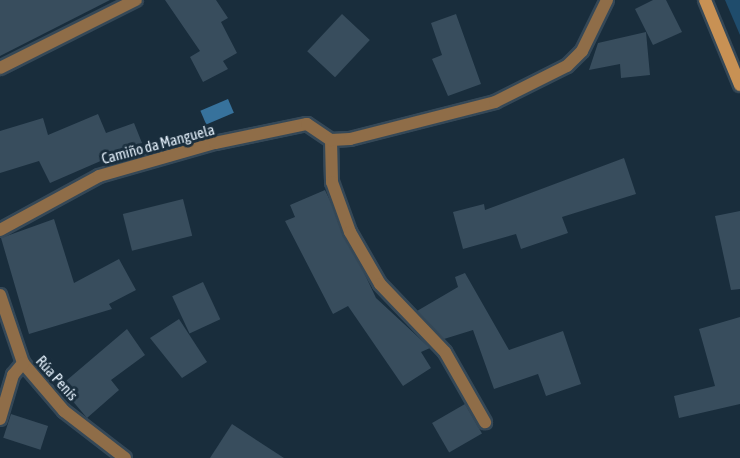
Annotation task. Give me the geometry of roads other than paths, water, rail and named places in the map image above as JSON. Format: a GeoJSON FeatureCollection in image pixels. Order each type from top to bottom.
{"type":"FeatureCollection","features":[{"type":"Feature","properties":{"kind":"main road"},"geometry":{"type":"LineString","coordinates":[[705,0],[740,85]]}},
{"type":"Feature","properties":{"kind":"street"},"geometry":{"type":"LineString","coordinates":[[0,68],[136,0]]}},
{"type":"Feature","properties":{"kind":"street"},"geometry":{"type":"LineString","coordinates":[[486,422],[444,352],[380,284],[350,232],[332,182],[331,140],[495,102],[541,80],[582,51],[606,0]]}},
{"type":"Feature","properties":{"kind":"street","name":"Camiño da Manguela"},"geometry":{"type":"LineString","coordinates":[[0,230],[99,176],[215,143],[307,123],[331,140]]}},
{"type":"Feature","properties":{"kind":"street","name":"Rúa Penís"},"geometry":{"type":"LineString","coordinates":[[0,295],[23,363],[64,411],[125,458]]}},
{"type":"Feature","properties":{"kind":"street"},"geometry":{"type":"LineString","coordinates":[[0,419],[13,375],[23,363]]}}]}
